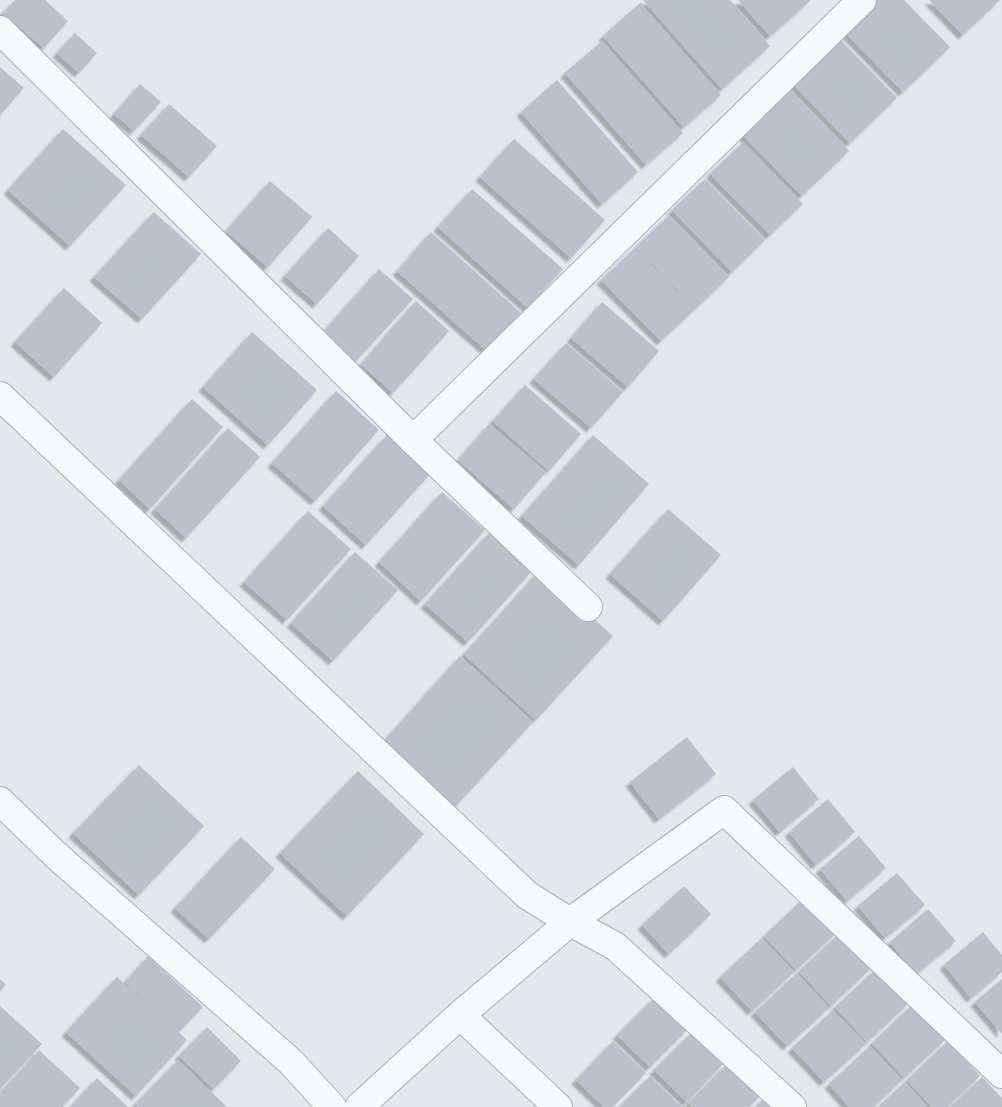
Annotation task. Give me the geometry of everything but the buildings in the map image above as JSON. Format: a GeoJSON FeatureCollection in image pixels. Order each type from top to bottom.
{"type":"FeatureCollection","features":[{"type":"Feature","properties":{"kind":"street"},"geometry":{"type":"LineString","coordinates":[[413,440],[862,0]]}},
{"type":"Feature","properties":{"kind":"street"},"geometry":{"type":"LineString","coordinates":[[0,30],[413,440],[588,607]]}},
{"type":"Feature","properties":{"kind":"street"},"geometry":{"type":"LineString","coordinates":[[0,396],[527,895],[570,922],[615,946],[792,1107]]}},
{"type":"Feature","properties":{"kind":"street"},"geometry":{"type":"LineString","coordinates":[[0,801],[58,857],[291,1062],[332,1107]]}},
{"type":"Feature","properties":{"kind":"street"},"geometry":{"type":"LineString","coordinates":[[358,1107],[460,1015],[570,922],[724,810],[1002,1074]]}},
{"type":"Feature","properties":{"kind":"street"},"geometry":{"type":"LineString","coordinates":[[460,1015],[558,1107]]}}]}
